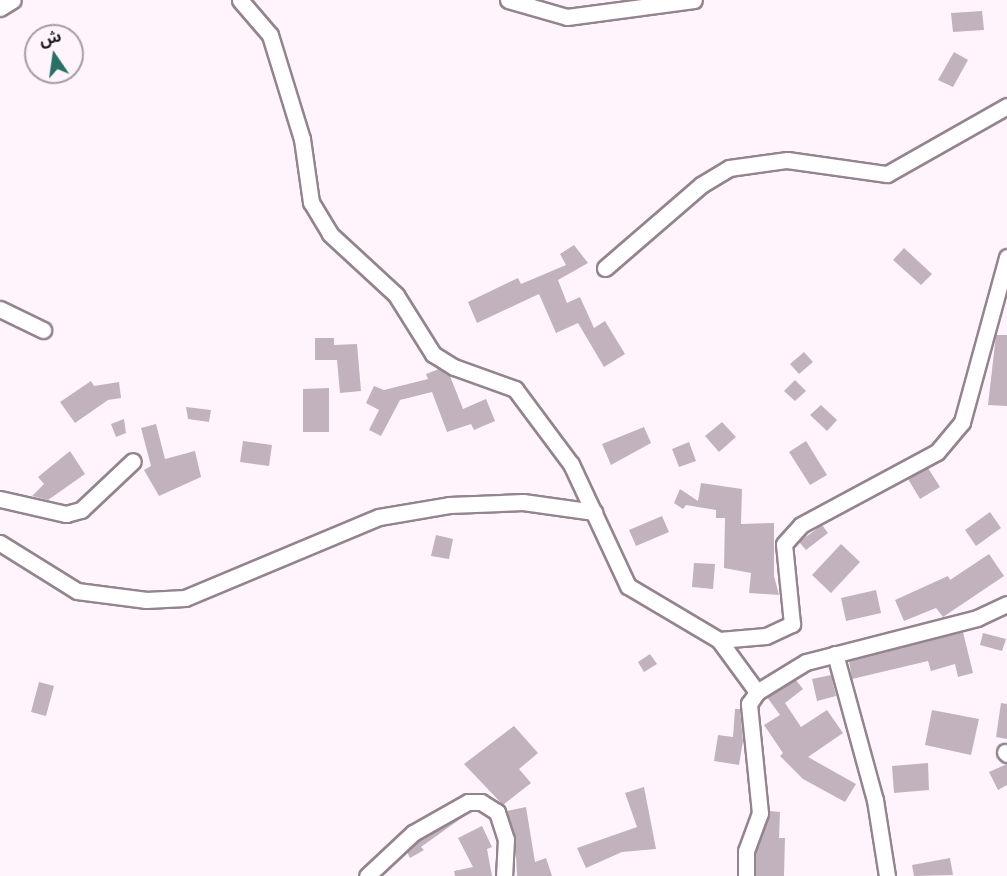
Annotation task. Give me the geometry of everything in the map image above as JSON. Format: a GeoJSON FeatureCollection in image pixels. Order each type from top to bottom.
{"type":"FeatureCollection","features":[{"type":"Feature","properties":{"kind":"street"},"geometry":{"type":"LineString","coordinates":[[0,8],[13,0]]}},
{"type":"Feature","properties":{"kind":"street"},"geometry":{"type":"LineString","coordinates":[[240,0],[270,35],[302,139],[311,202],[330,234],[396,295],[434,354],[454,367],[515,389],[571,464],[628,586],[719,640],[757,692]]}},
{"type":"Feature","properties":{"kind":"street"},"geometry":{"type":"LineString","coordinates":[[508,0],[567,17],[694,0]]}},
{"type":"Feature","properties":{"kind":"street"},"geometry":{"type":"LineString","coordinates":[[604,268],[701,185],[729,168],[787,160],[887,174],[1007,106]]}},
{"type":"Feature","properties":{"kind":"street"},"geometry":{"type":"LineString","coordinates":[[719,640],[766,636],[792,624],[784,544],[801,525],[937,452],[962,422],[1007,257]]}},
{"type":"Feature","properties":{"kind":"street"},"geometry":{"type":"LineString","coordinates":[[0,309],[43,330]]}},
{"type":"Feature","properties":{"kind":"street"},"geometry":{"type":"LineString","coordinates":[[0,499],[66,514],[81,510],[133,461]]}},
{"type":"Feature","properties":{"kind":"street"},"geometry":{"type":"LineString","coordinates":[[0,543],[77,591],[146,600],[185,598],[379,517],[449,505],[523,502],[594,513]]}},
{"type":"Feature","properties":{"kind":"street"},"geometry":{"type":"LineString","coordinates":[[746,876],[746,852],[760,813],[750,704],[757,692],[806,662],[977,618],[1007,604]]}},
{"type":"Feature","properties":{"kind":"street"},"geometry":{"type":"LineString","coordinates":[[835,654],[875,800],[887,876]]}},
{"type":"Feature","properties":{"kind":"street"},"geometry":{"type":"LineString","coordinates":[[367,876],[413,833],[460,806],[481,802],[497,812],[506,839],[504,876]]}},
{"type":"Feature","properties":{"kind":"building"},"geometry":{"type":"Polygon","coordinates":[[[982,11],[984,30],[953,32],[951,13],[982,11]]]}},
{"type":"Feature","properties":{"kind":"building"},"geometry":{"type":"Polygon","coordinates":[[[954,52],[968,60],[953,87],[938,80],[954,52]]]}},
{"type":"Feature","properties":{"kind":"building"},"geometry":{"type":"Polygon","coordinates":[[[574,245],[588,263],[558,280],[567,303],[580,297],[594,328],[605,321],[625,354],[604,367],[578,323],[556,333],[539,294],[477,323],[468,302],[518,278],[521,284],[566,265],[560,254],[574,245]]]}},
{"type":"Feature","properties":{"kind":"building"},"geometry":{"type":"Polygon","coordinates":[[[904,248],[932,274],[921,285],[893,260],[904,248]]]}},
{"type":"Feature","properties":{"kind":"building"},"geometry":{"type":"Polygon","coordinates":[[[996,335],[1007,335],[1007,406],[988,405],[996,335]]]}},
{"type":"Feature","properties":{"kind":"building"},"geometry":{"type":"Polygon","coordinates":[[[315,338],[334,338],[334,345],[357,344],[361,391],[340,393],[337,360],[315,360],[315,338]]]}},
{"type":"Feature","properties":{"kind":"building"},"geometry":{"type":"Polygon","coordinates":[[[804,352],[813,362],[799,374],[790,364],[804,352]]]}},
{"type":"Feature","properties":{"kind":"building"},"geometry":{"type":"Polygon","coordinates":[[[439,369],[450,376],[463,409],[486,399],[495,421],[474,430],[471,424],[447,432],[432,392],[400,400],[381,436],[369,430],[379,410],[366,403],[374,386],[384,390],[428,379],[426,374],[439,369]]]}},
{"type":"Feature","properties":{"kind":"building"},"geometry":{"type":"Polygon","coordinates":[[[795,380],[806,391],[795,401],[784,391],[795,380]]]}},
{"type":"Feature","properties":{"kind":"building"},"geometry":{"type":"Polygon","coordinates":[[[91,381],[94,386],[119,382],[121,398],[108,400],[75,423],[60,402],[91,381]]]}},
{"type":"Feature","properties":{"kind":"building"},"geometry":{"type":"Polygon","coordinates":[[[329,388],[329,432],[303,432],[303,389],[329,388]]]}},
{"type":"Feature","properties":{"kind":"building"},"geometry":{"type":"Polygon","coordinates":[[[821,405],[837,420],[827,431],[810,415],[821,405]]]}},
{"type":"Feature","properties":{"kind":"building"},"geometry":{"type":"Polygon","coordinates":[[[186,407],[211,410],[209,422],[188,419],[186,407]]]}},
{"type":"Feature","properties":{"kind":"building"},"geometry":{"type":"Polygon","coordinates":[[[124,419],[126,433],[116,437],[111,424],[124,419]]]}},
{"type":"Feature","properties":{"kind":"building"},"geometry":{"type":"Polygon","coordinates":[[[722,422],[736,437],[719,452],[705,436],[722,422]]]}},
{"type":"Feature","properties":{"kind":"building"},"geometry":{"type":"Polygon","coordinates":[[[156,424],[165,459],[195,451],[201,477],[159,496],[144,470],[151,466],[141,428],[156,424]]]}},
{"type":"Feature","properties":{"kind":"building"},"geometry":{"type":"Polygon","coordinates":[[[644,427],[651,443],[611,465],[602,444],[644,427]]]}},
{"type":"Feature","properties":{"kind":"building"},"geometry":{"type":"Polygon","coordinates":[[[243,441],[272,445],[269,466],[240,462],[243,441]]]}},
{"type":"Feature","properties":{"kind":"building"},"geometry":{"type":"Polygon","coordinates":[[[806,441],[827,475],[810,485],[789,452],[806,441]]]}},
{"type":"Feature","properties":{"kind":"building"},"geometry":{"type":"Polygon","coordinates":[[[689,442],[696,461],[679,467],[672,449],[689,442]]]}},
{"type":"Feature","properties":{"kind":"building"},"geometry":{"type":"Polygon","coordinates":[[[70,451],[85,474],[48,500],[32,496],[44,484],[38,477],[70,451]]]}},
{"type":"Feature","properties":{"kind":"building"},"geometry":{"type":"Polygon","coordinates":[[[928,468],[940,487],[920,499],[908,479],[928,468]]]}},
{"type":"Feature","properties":{"kind":"building"},"geometry":{"type":"Polygon","coordinates":[[[701,483],[742,489],[741,524],[774,523],[774,576],[779,595],[749,593],[751,573],[724,568],[725,518],[716,518],[716,510],[686,505],[683,509],[674,503],[680,489],[698,501],[701,483]]]}},
{"type":"Feature","properties":{"kind":"building"},"geometry":{"type":"Polygon","coordinates":[[[990,512],[1001,528],[976,546],[965,530],[990,512]]]}},
{"type":"Feature","properties":{"kind":"building"},"geometry":{"type":"Polygon","coordinates":[[[662,516],[669,532],[636,546],[629,530],[662,516]]]}},
{"type":"Feature","properties":{"kind":"building"},"geometry":{"type":"Polygon","coordinates":[[[822,525],[828,533],[806,550],[799,542],[822,525]]]}},
{"type":"Feature","properties":{"kind":"building"},"geometry":{"type":"Polygon","coordinates":[[[436,535],[453,539],[449,559],[431,556],[436,535]]]}},
{"type":"Feature","properties":{"kind":"building"},"geometry":{"type":"Polygon","coordinates":[[[841,544],[860,562],[831,593],[812,575],[841,544]]]}},
{"type":"Feature","properties":{"kind":"building"},"geometry":{"type":"Polygon","coordinates":[[[989,554],[1004,576],[943,617],[936,608],[904,621],[895,600],[948,576],[950,580],[989,554]]]}},
{"type":"Feature","properties":{"kind":"building"},"geometry":{"type":"Polygon","coordinates":[[[694,563],[715,564],[713,589],[692,587],[694,563]]]}},
{"type":"Feature","properties":{"kind":"building"},"geometry":{"type":"Polygon","coordinates":[[[876,590],[881,613],[846,621],[841,598],[876,590]]]}},
{"type":"Feature","properties":{"kind":"building"},"geometry":{"type":"Polygon","coordinates":[[[963,632],[973,673],[958,677],[955,664],[931,671],[928,661],[852,679],[849,661],[963,632]]]}},
{"type":"Feature","properties":{"kind":"building"},"geometry":{"type":"Polygon","coordinates":[[[983,633],[1006,639],[1002,651],[980,645],[983,633]]]}},
{"type":"Feature","properties":{"kind":"building"},"geometry":{"type":"Polygon","coordinates":[[[650,654],[657,664],[644,672],[638,662],[650,654]]]}},
{"type":"Feature","properties":{"kind":"building"},"geometry":{"type":"Polygon","coordinates":[[[831,675],[836,696],[817,701],[812,679],[831,675]]]}},
{"type":"Feature","properties":{"kind":"building"},"geometry":{"type":"Polygon","coordinates":[[[796,680],[803,689],[785,703],[801,727],[827,710],[843,733],[808,757],[856,784],[845,802],[803,779],[780,756],[783,753],[764,725],[780,715],[767,697],[796,680]]]}},
{"type":"Feature","properties":{"kind":"building"},"geometry":{"type":"Polygon","coordinates":[[[39,682],[54,686],[46,716],[31,712],[39,682]]]}},
{"type":"Feature","properties":{"kind":"building"},"geometry":{"type":"Polygon","coordinates":[[[1001,703],[1007,704],[1007,739],[996,737],[1001,703]]]}},
{"type":"Feature","properties":{"kind":"building"},"geometry":{"type":"Polygon","coordinates":[[[735,709],[740,709],[743,741],[739,765],[714,761],[718,735],[733,737],[735,709]]]}},
{"type":"Feature","properties":{"kind":"building"},"geometry":{"type":"Polygon","coordinates":[[[932,710],[979,719],[971,755],[925,745],[932,710]]]}},
{"type":"Feature","properties":{"kind":"building"},"geometry":{"type":"Polygon","coordinates":[[[514,726],[538,753],[519,769],[531,783],[503,805],[464,764],[514,726]]]}},
{"type":"Feature","properties":{"kind":"building"},"geometry":{"type":"Polygon","coordinates":[[[928,763],[929,790],[894,793],[892,766],[928,763]]]}},
{"type":"Feature","properties":{"kind":"building"},"geometry":{"type":"Polygon","coordinates":[[[1007,764],[1007,785],[998,790],[989,772],[1007,764]]]}},
{"type":"Feature","properties":{"kind":"building"},"geometry":{"type":"Polygon","coordinates":[[[644,787],[656,849],[622,852],[586,868],[577,848],[637,827],[625,793],[644,787]]]}},
{"type":"Feature","properties":{"kind":"building"},"geometry":{"type":"Polygon","coordinates":[[[526,807],[535,862],[546,858],[552,876],[517,876],[515,836],[507,811],[526,807]]]}},
{"type":"Feature","properties":{"kind":"building"},"geometry":{"type":"Polygon","coordinates":[[[770,811],[780,812],[779,838],[785,838],[784,876],[756,876],[756,853],[770,811]]]}},
{"type":"Feature","properties":{"kind":"building"},"geometry":{"type":"Polygon","coordinates":[[[470,812],[421,847],[424,850],[410,858],[407,852],[419,841],[470,812]]]}},
{"type":"Feature","properties":{"kind":"building"},"geometry":{"type":"Polygon","coordinates":[[[482,826],[492,847],[487,849],[492,876],[455,876],[454,871],[473,867],[458,838],[482,826]]]}},
{"type":"Feature","properties":{"kind":"building"},"geometry":{"type":"Polygon","coordinates":[[[950,858],[953,875],[914,876],[912,865],[950,858]]]}}]}
